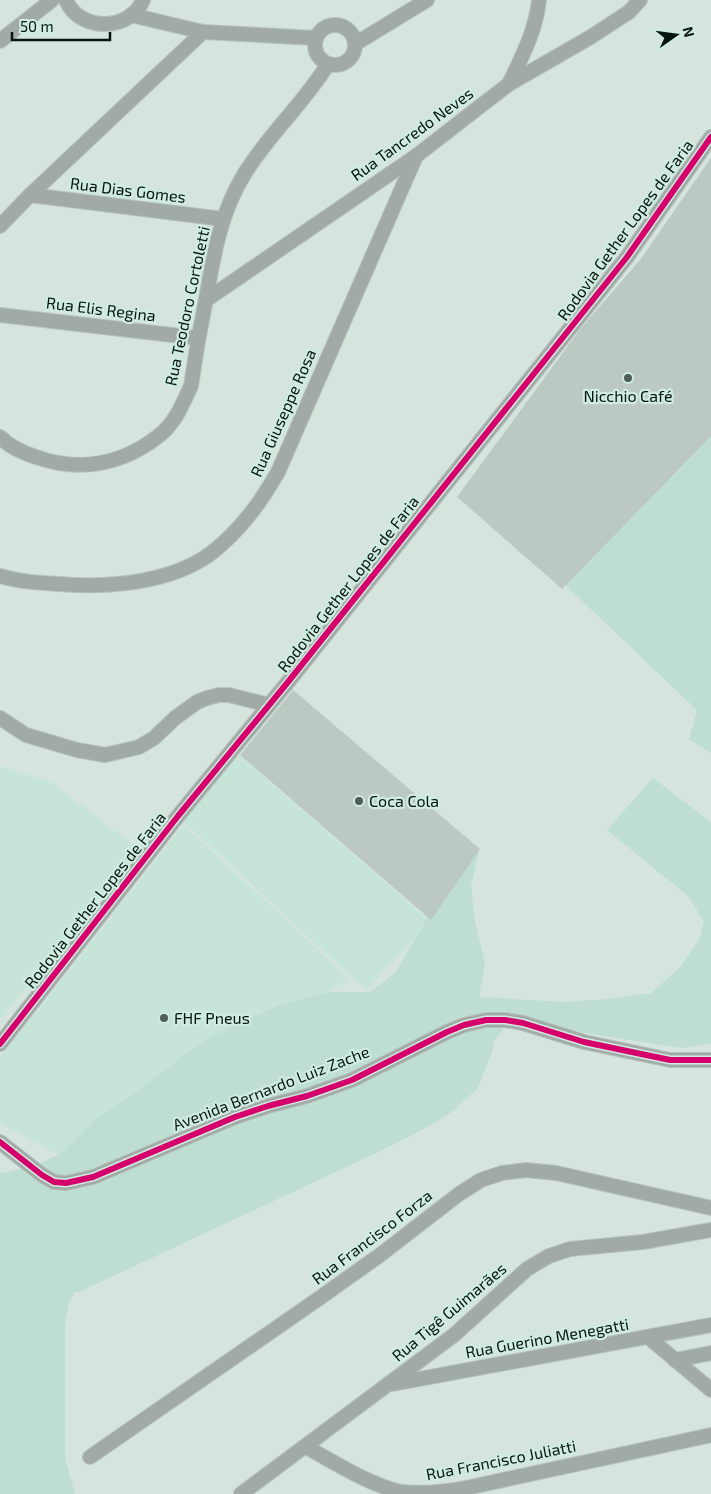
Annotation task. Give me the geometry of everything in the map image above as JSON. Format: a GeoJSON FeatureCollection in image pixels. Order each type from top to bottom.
{"type":"FeatureCollection","features":[{"type":"Feature","properties":{"kind":"street"},"geometry":{"type":"LineString","coordinates":[[0,41],[52,0]]}},
{"type":"Feature","properties":{"kind":"street"},"geometry":{"type":"LineString","coordinates":[[66,0],[78,16],[90,22],[104,25],[119,22],[131,16],[143,0]]}},
{"type":"Feature","properties":{"kind":"street"},"geometry":{"type":"LineString","coordinates":[[355,44],[427,0]]}},
{"type":"Feature","properties":{"kind":"street"},"geometry":{"type":"LineString","coordinates":[[509,84],[526,48],[538,10],[539,0]]}},
{"type":"Feature","properties":{"kind":"street","name":"Rua Tancredo Neves"},"geometry":{"type":"LineString","coordinates":[[206,300],[416,156],[509,84],[590,38],[630,12],[640,0]]}},
{"type":"Feature","properties":{"kind":"street"},"geometry":{"type":"LineString","coordinates":[[131,16],[203,32],[316,38]]}},
{"type":"Feature","properties":{"kind":"street"},"geometry":{"type":"LineString","coordinates":[[336,25],[348,30],[355,44],[354,53],[346,62],[334,65],[328,64],[318,56],[316,38],[324,28],[336,25]]}},
{"type":"Feature","properties":{"kind":"street"},"geometry":{"type":"LineString","coordinates":[[0,226],[30,195],[203,32]]}},
{"type":"Feature","properties":{"kind":"street","name":"Rua Teodoro Cortoletti"},"geometry":{"type":"LineString","coordinates":[[0,437],[20,452],[65,465],[87,465],[117,460],[149,442],[172,422],[190,386],[215,246],[223,219],[244,175],[256,156],[319,79],[328,64]]}},
{"type":"Feature","properties":{"kind":"street","name":"Rodovia Gether Lopes de Faria"},"geometry":{"type":"LineString","coordinates":[[0,1044],[178,816],[269,705],[626,257],[711,137]]}},
{"type":"Feature","properties":{"kind":"street","name":"Rua Giuseppe Rosa"},"geometry":{"type":"LineString","coordinates":[[0,576],[16,580],[76,586],[121,584],[170,574],[196,563],[225,541],[263,497],[278,472],[416,156]]}},
{"type":"Feature","properties":{"kind":"street","name":"Rua Dias Gomes"},"geometry":{"type":"LineString","coordinates":[[30,195],[223,219]]}},
{"type":"Feature","properties":{"kind":"street","name":"Rua Elis Regina"},"geometry":{"type":"LineString","coordinates":[[0,315],[198,338]]}},
{"type":"Feature","properties":{"kind":"street"},"geometry":{"type":"LineString","coordinates":[[0,726],[77,750],[105,755],[139,747],[154,738],[189,707],[207,698],[229,695],[269,705]]}},
{"type":"Feature","properties":{"kind":"street"},"geometry":{"type":"LineString","coordinates":[[0,718],[26,735]]}},
{"type":"Feature","properties":{"kind":"street","name":"Avenida Bernardo Luiz Zache"},"geometry":{"type":"LineString","coordinates":[[0,1142],[42,1175],[54,1182],[85,1179],[235,1117],[307,1096],[352,1080],[447,1032],[464,1025],[486,1020],[505,1020],[523,1023],[584,1042],[670,1060],[711,1060]]}},
{"type":"Feature","properties":{"kind":"street","name":"Rua Francisco Forza"},"geometry":{"type":"LineString","coordinates":[[90,1456],[321,1297],[481,1180],[502,1173],[526,1170],[556,1173],[711,1208]]}},
{"type":"Feature","properties":{"kind":"street","name":"Rua Tigê Guimarães"},"geometry":{"type":"LineString","coordinates":[[241,1494],[454,1335],[527,1270],[549,1256],[570,1249],[643,1242],[711,1230]]}},
{"type":"Feature","properties":{"kind":"street","name":"Rua Guerino Menegatti"},"geometry":{"type":"LineString","coordinates":[[389,1385],[711,1325]]}},
{"type":"Feature","properties":{"kind":"street"},"geometry":{"type":"LineString","coordinates":[[648,1337],[711,1390]]}},
{"type":"Feature","properties":{"kind":"street"},"geometry":{"type":"LineString","coordinates":[[675,1360],[711,1353]]}},
{"type":"Feature","properties":{"kind":"street","name":"Rua Francisco Juliatti"},"geometry":{"type":"LineString","coordinates":[[306,1447],[376,1484],[402,1492],[421,1493],[446,1492],[466,1488],[711,1435]]}},
{"type":"Feature","properties":{"kind":"shaded area"},"geometry":{"type":"Polygon","coordinates":[[[711,389],[711,753],[689,739],[697,710],[466,491],[711,389]]]}},
{"type":"Feature","properties":{"kind":"shaded area"},"geometry":{"type":"Polygon","coordinates":[[[233,750],[430,921],[366,990],[179,817],[233,750]]]}},
{"type":"Feature","properties":{"kind":"shaded area"},"geometry":{"type":"Polygon","coordinates":[[[0,766],[51,782],[139,849],[1,1019],[0,1017],[0,766]]]}},
{"type":"Feature","properties":{"kind":"shaded area"},"geometry":{"type":"Polygon","coordinates":[[[653,778],[711,822],[711,1044],[681,1048],[560,1029],[512,1018],[495,1039],[478,1088],[449,1114],[370,1156],[79,1292],[75,1292],[69,1303],[65,1325],[65,1458],[75,1494],[0,1494],[0,1172],[4,1173],[39,1164],[63,1152],[96,1119],[215,1035],[279,1005],[328,992],[370,992],[395,973],[436,904],[450,869],[479,851],[471,885],[475,922],[485,963],[479,997],[567,1002],[651,993],[680,967],[699,940],[704,921],[688,896],[607,830],[653,778]]]}},
{"type":"Feature","properties":{"kind":"shaded area","name":"FHF Pneus"},"geometry":{"type":"Polygon","coordinates":[[[184,825],[348,978],[232,1068],[75,1164],[0,1123],[0,1058],[184,825]]]}},
{"type":"Feature","properties":{"kind":"building","name":"Nicchio Café"},"geometry":{"type":"Polygon","coordinates":[[[711,158],[711,436],[562,589],[457,497],[581,328],[640,260],[711,158]]]}},
{"type":"Feature","properties":{"kind":"building","name":"Coca Cola"},"geometry":{"type":"Polygon","coordinates":[[[293,690],[480,849],[431,920],[240,755],[293,690]]]}},
{"type":"Feature","properties":{"kind":"cycle path"},"geometry":{"type":"LineString","coordinates":[[0,1044],[178,816],[288,682],[627,257],[711,137]]}},
{"type":"Feature","properties":{"kind":"cycle path"},"geometry":{"type":"LineString","coordinates":[[0,1142],[42,1175],[54,1182],[66,1183],[93,1177],[235,1117],[307,1096],[352,1080],[447,1032],[464,1025],[486,1020],[505,1020],[523,1023],[584,1042],[670,1060],[711,1060]]}},
{"type":"Feature","properties":{"kind":"place","name":"Nicchio Café"},"geometry":{"type":"Point","coordinates":[628,378]}},
{"type":"Feature","properties":{"kind":"place","name":"Coca Cola"},"geometry":{"type":"Point","coordinates":[359,801]}},
{"type":"Feature","properties":{"kind":"place","name":"FHF Pneus"},"geometry":{"type":"Point","coordinates":[164,1018]}}]}
